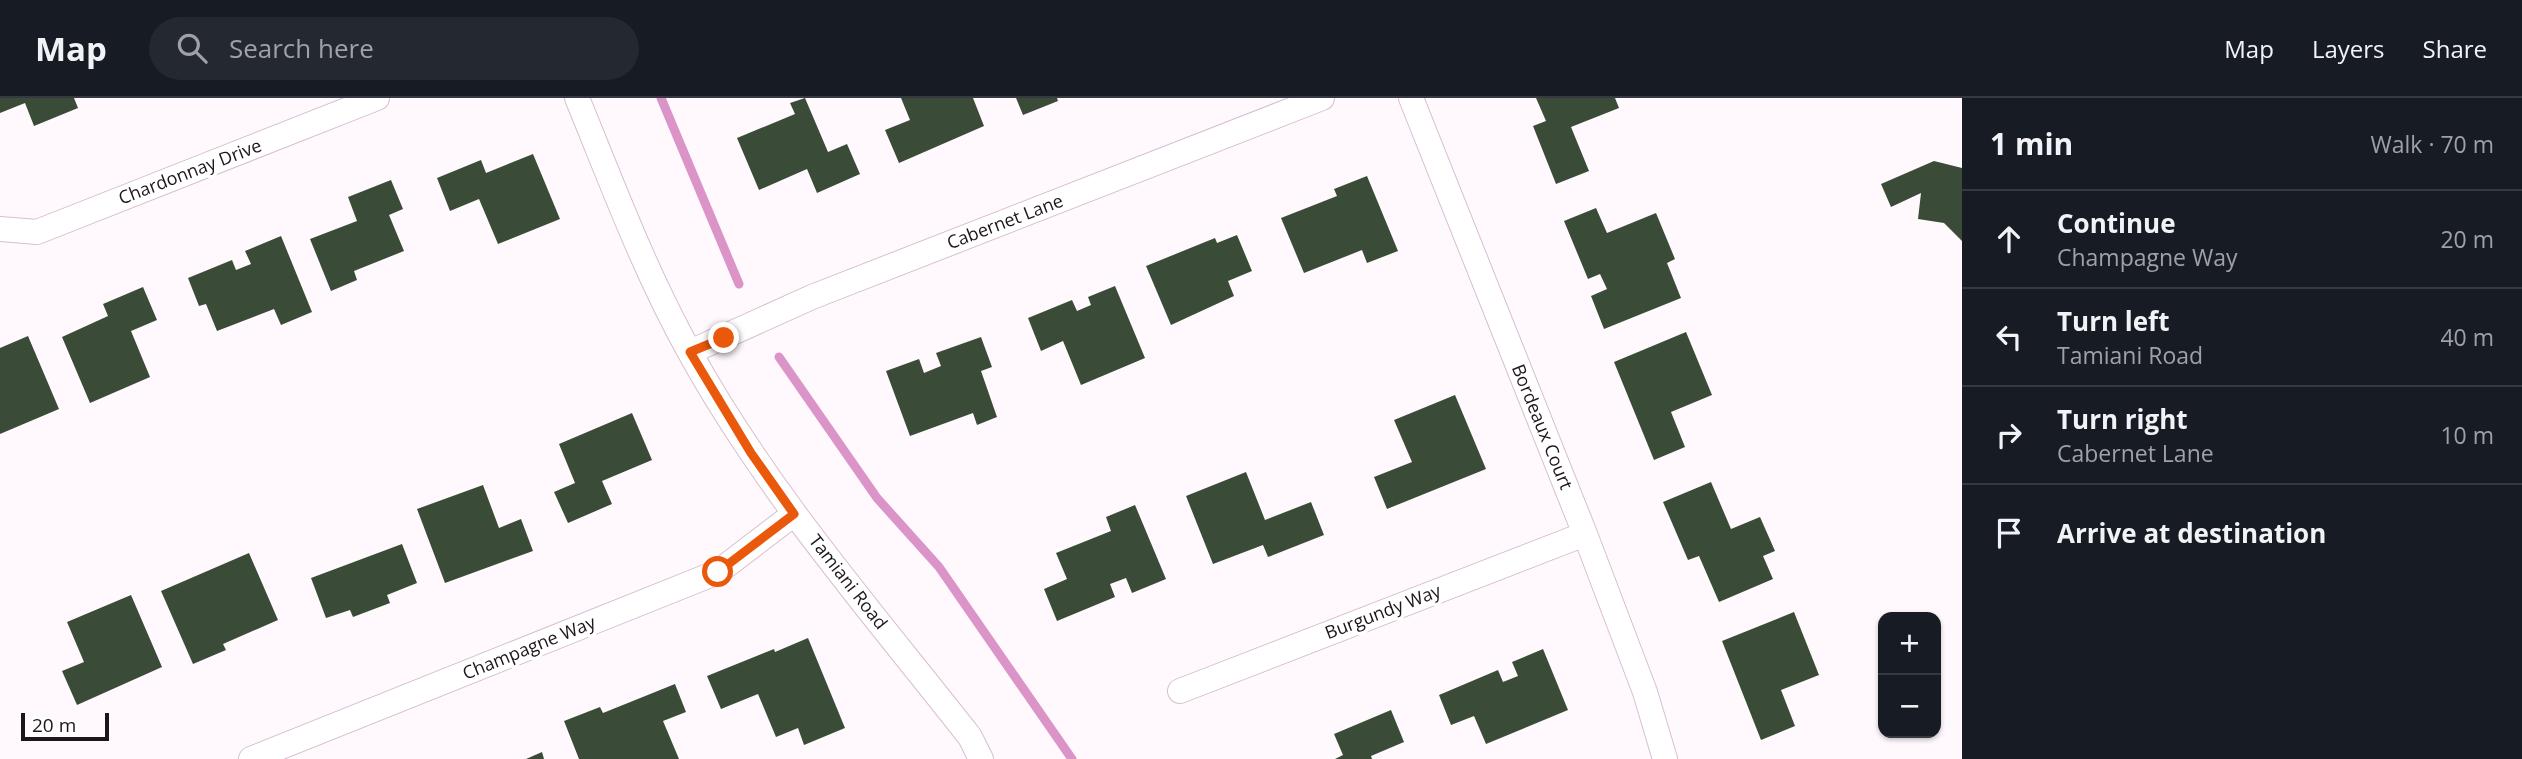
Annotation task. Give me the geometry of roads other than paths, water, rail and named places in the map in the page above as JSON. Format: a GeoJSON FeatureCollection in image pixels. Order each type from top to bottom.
{"type":"FeatureCollection","features":[{"type":"Feature","properties":{"kind":"street","name":"Chardonnay Drive"},"geometry":{"type":"LineString","coordinates":[[0,229],[37,232],[377,98]]}},
{"type":"Feature","properties":{"kind":"street","name":"Tamiani Road"},"geometry":{"type":"LineString","coordinates":[[577,98],[658,293],[751,453],[794,514],[970,737],[981,759]]}},
{"type":"Feature","properties":{"kind":"street","name":"Cabernet Lane"},"geometry":{"type":"LineString","coordinates":[[690,352],[825,292],[1322,98]]}},
{"type":"Feature","properties":{"kind":"street","name":"Bordeaux Court"},"geometry":{"type":"LineString","coordinates":[[1411,98],[1585,534],[1645,692],[1665,759]]}},
{"type":"Feature","properties":{"kind":"street","name":"Champagne Way"},"geometry":{"type":"LineString","coordinates":[[251,759],[718,572],[794,514]]}},
{"type":"Feature","properties":{"kind":"street","name":"Burgundy Way"},"geometry":{"type":"LineString","coordinates":[[1180,691],[1585,534]]}},
{"type":"Feature","properties":{"kind":"waterway"},"geometry":{"type":"LineString","coordinates":[[661,98],[739,284]]}},
{"type":"Feature","properties":{"kind":"waterway"},"geometry":{"type":"LineString","coordinates":[[779,357],[877,498],[939,567],[1072,759]]}}]}
